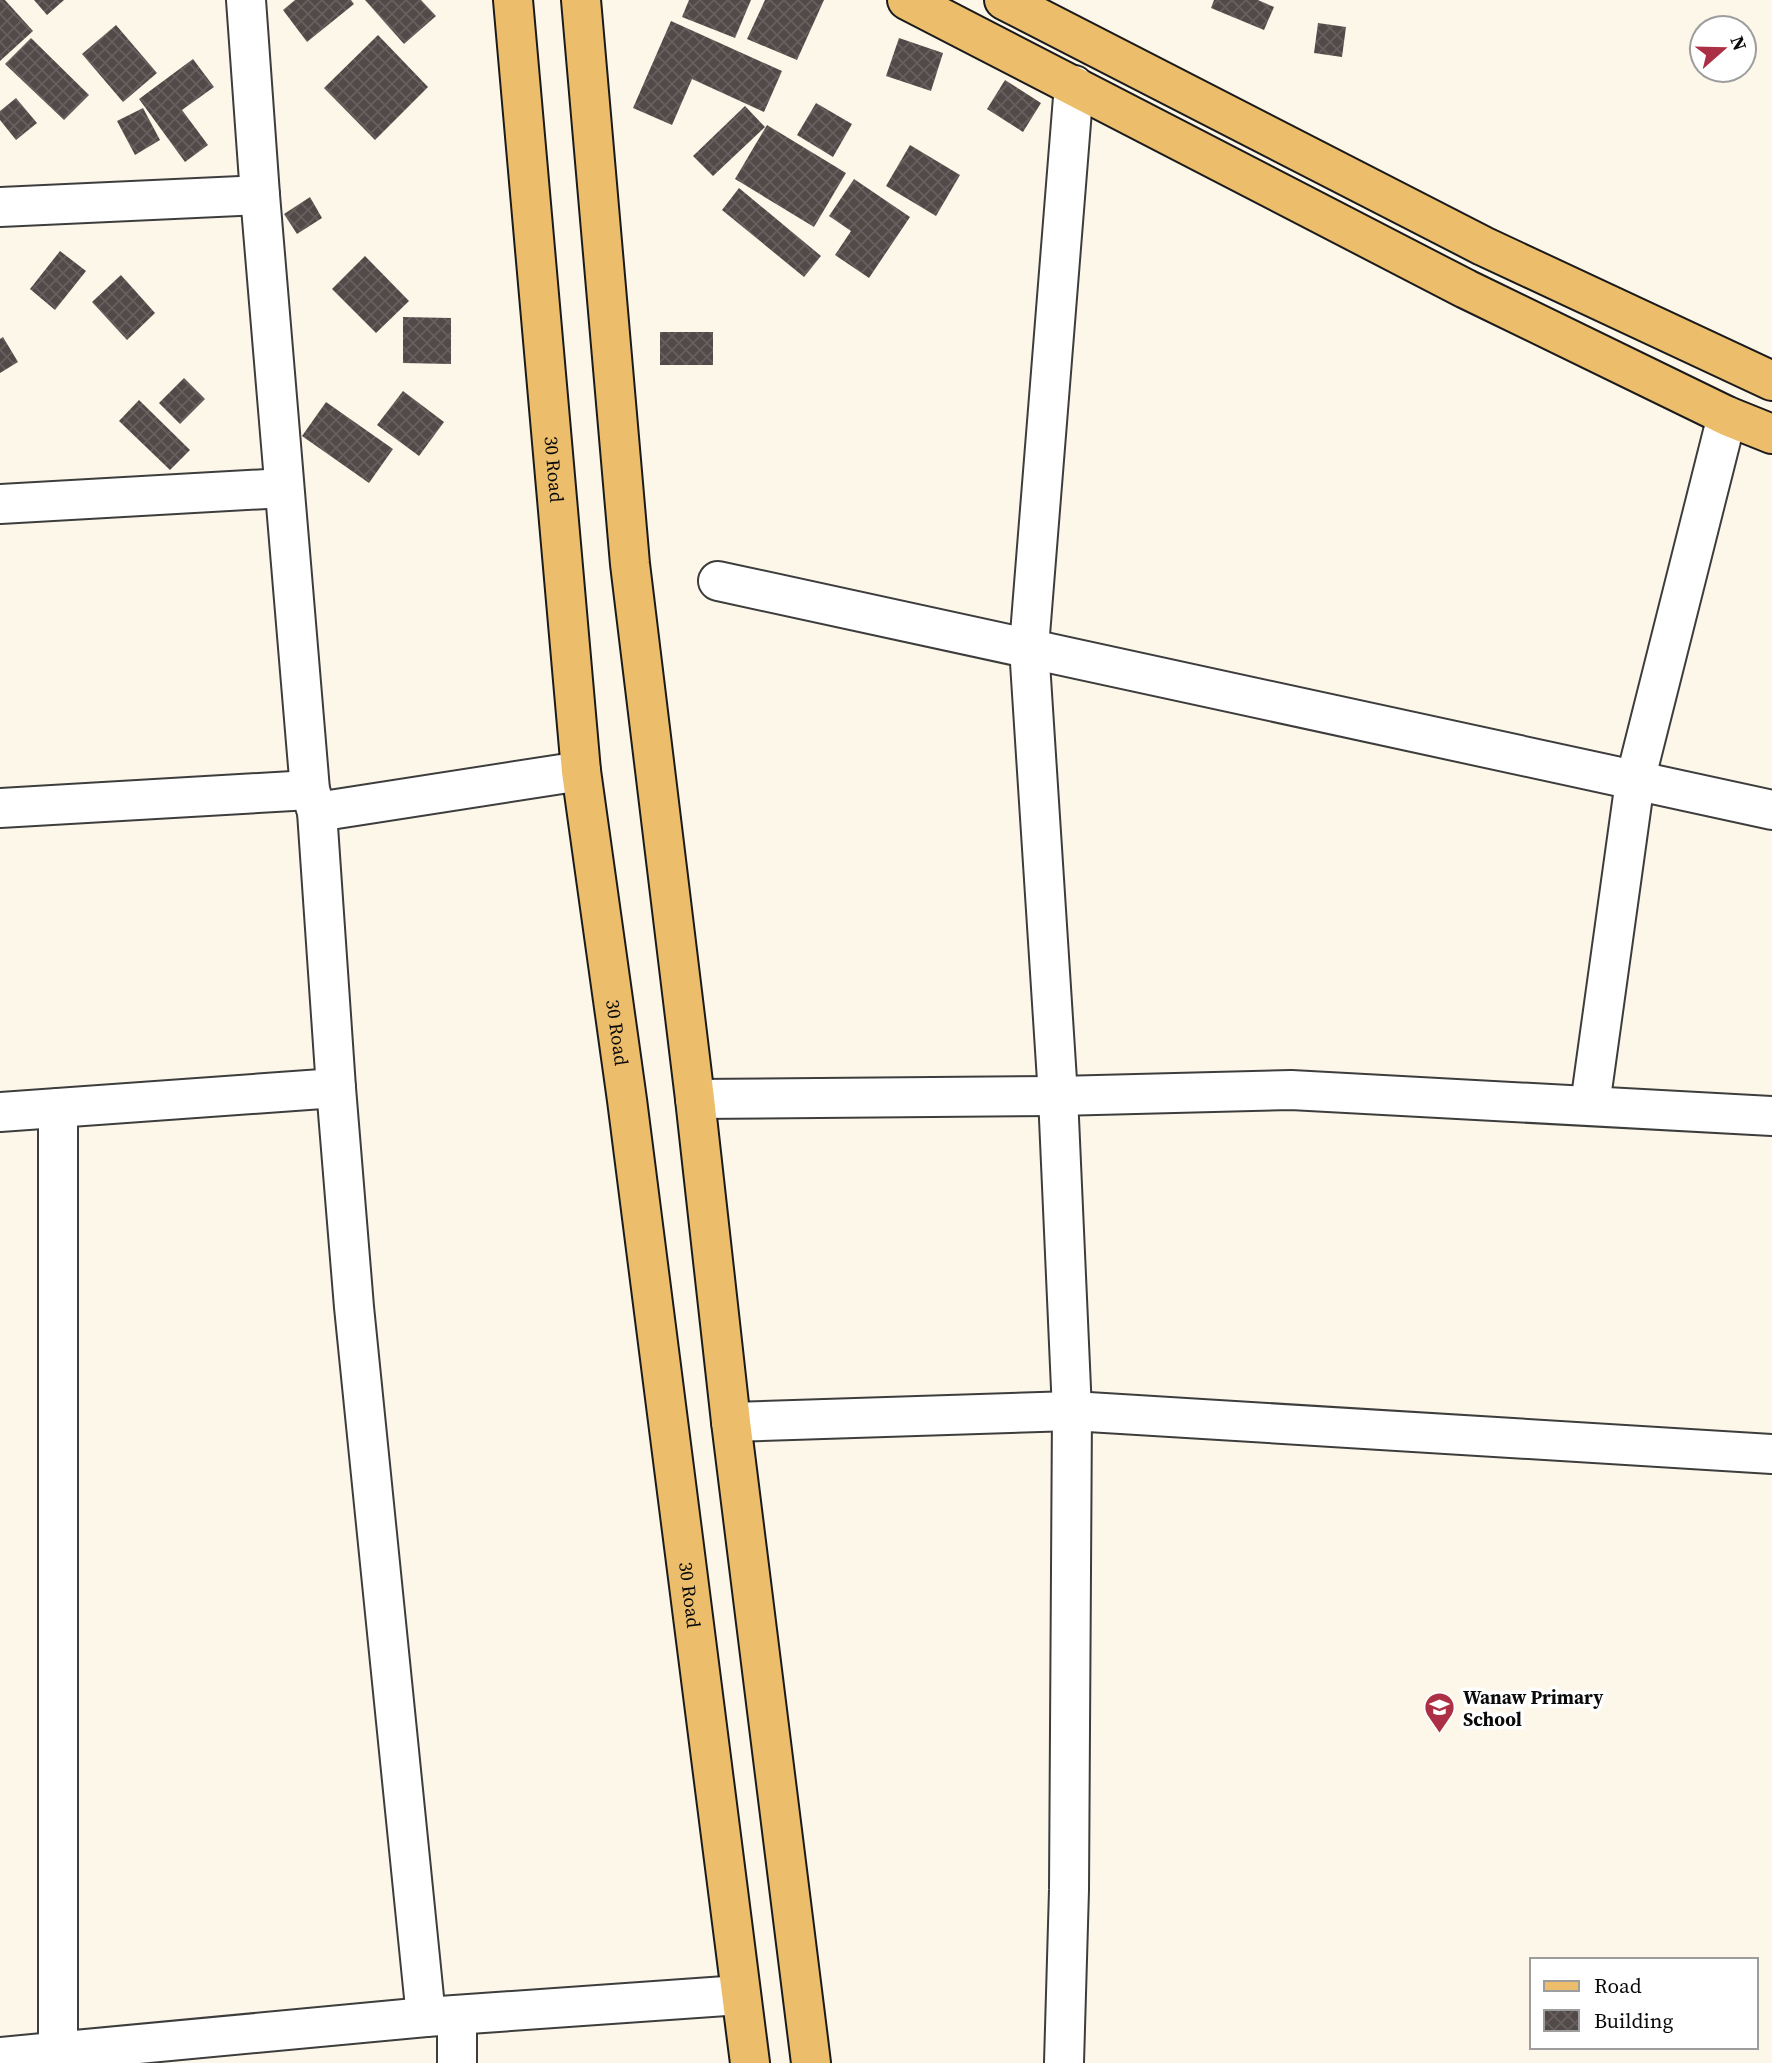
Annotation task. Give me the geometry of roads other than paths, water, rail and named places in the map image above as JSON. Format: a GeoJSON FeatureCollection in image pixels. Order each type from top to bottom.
{"type":"FeatureCollection","features":[{"type":"Feature","properties":{"kind":"main road","name":"30 Road"},"geometry":{"type":"LineString","coordinates":[[513,0],[580,771],[627,1100],[750,2063]]}},
{"type":"Feature","properties":{"kind":"main road"},"geometry":{"type":"LineString","coordinates":[[581,0],[630,564],[695,1099],[730,1422],[811,2063]]}},
{"type":"Feature","properties":{"kind":"main road"},"geometry":{"type":"LineString","coordinates":[[907,0],[1466,289],[1727,416],[1772,434]]}},
{"type":"Feature","properties":{"kind":"main road"},"geometry":{"type":"LineString","coordinates":[[1004,0],[1483,246],[1772,381]]}},
{"type":"Feature","properties":{"kind":"street"},"geometry":{"type":"LineString","coordinates":[[246,0],[284,488],[314,801],[354,1307],[441,2016],[457,2063]]}},
{"type":"Feature","properties":{"kind":"street"},"geometry":{"type":"LineString","coordinates":[[1064,2063],[1069,1891],[1072,1411],[1058,1096],[1029,647],[1074,86]]}},
{"type":"Feature","properties":{"kind":"street"},"geometry":{"type":"LineString","coordinates":[[0,207],[260,195]]}},
{"type":"Feature","properties":{"kind":"street"},"geometry":{"type":"LineString","coordinates":[[1590,1105],[1635,780],[1727,416]]}},
{"type":"Feature","properties":{"kind":"street"},"geometry":{"type":"LineString","coordinates":[[0,504],[284,488]]}},
{"type":"Feature","properties":{"kind":"street"},"geometry":{"type":"LineString","coordinates":[[718,581],[1772,810]]}},
{"type":"Feature","properties":{"kind":"street"},"geometry":{"type":"LineString","coordinates":[[0,808],[314,801],[580,771]]}},
{"type":"Feature","properties":{"kind":"street"},"geometry":{"type":"LineString","coordinates":[[0,1112],[336,1088]]}},
{"type":"Feature","properties":{"kind":"street"},"geometry":{"type":"LineString","coordinates":[[695,1099],[1058,1096],[1291,1090],[1772,1116]]}},
{"type":"Feature","properties":{"kind":"street"},"geometry":{"type":"LineString","coordinates":[[58,1108],[58,2057]]}},
{"type":"Feature","properties":{"kind":"street"},"geometry":{"type":"LineString","coordinates":[[730,1422],[1072,1411],[1772,1454]]}},
{"type":"Feature","properties":{"kind":"street"},"geometry":{"type":"LineString","coordinates":[[0,2057],[58,2057],[441,2016],[740,1995]]}},
{"type":"Feature","properties":{"kind":"place","name":"Wanaw Primary School"},"geometry":{"type":"Point","coordinates":[1440,1735]}}]}
